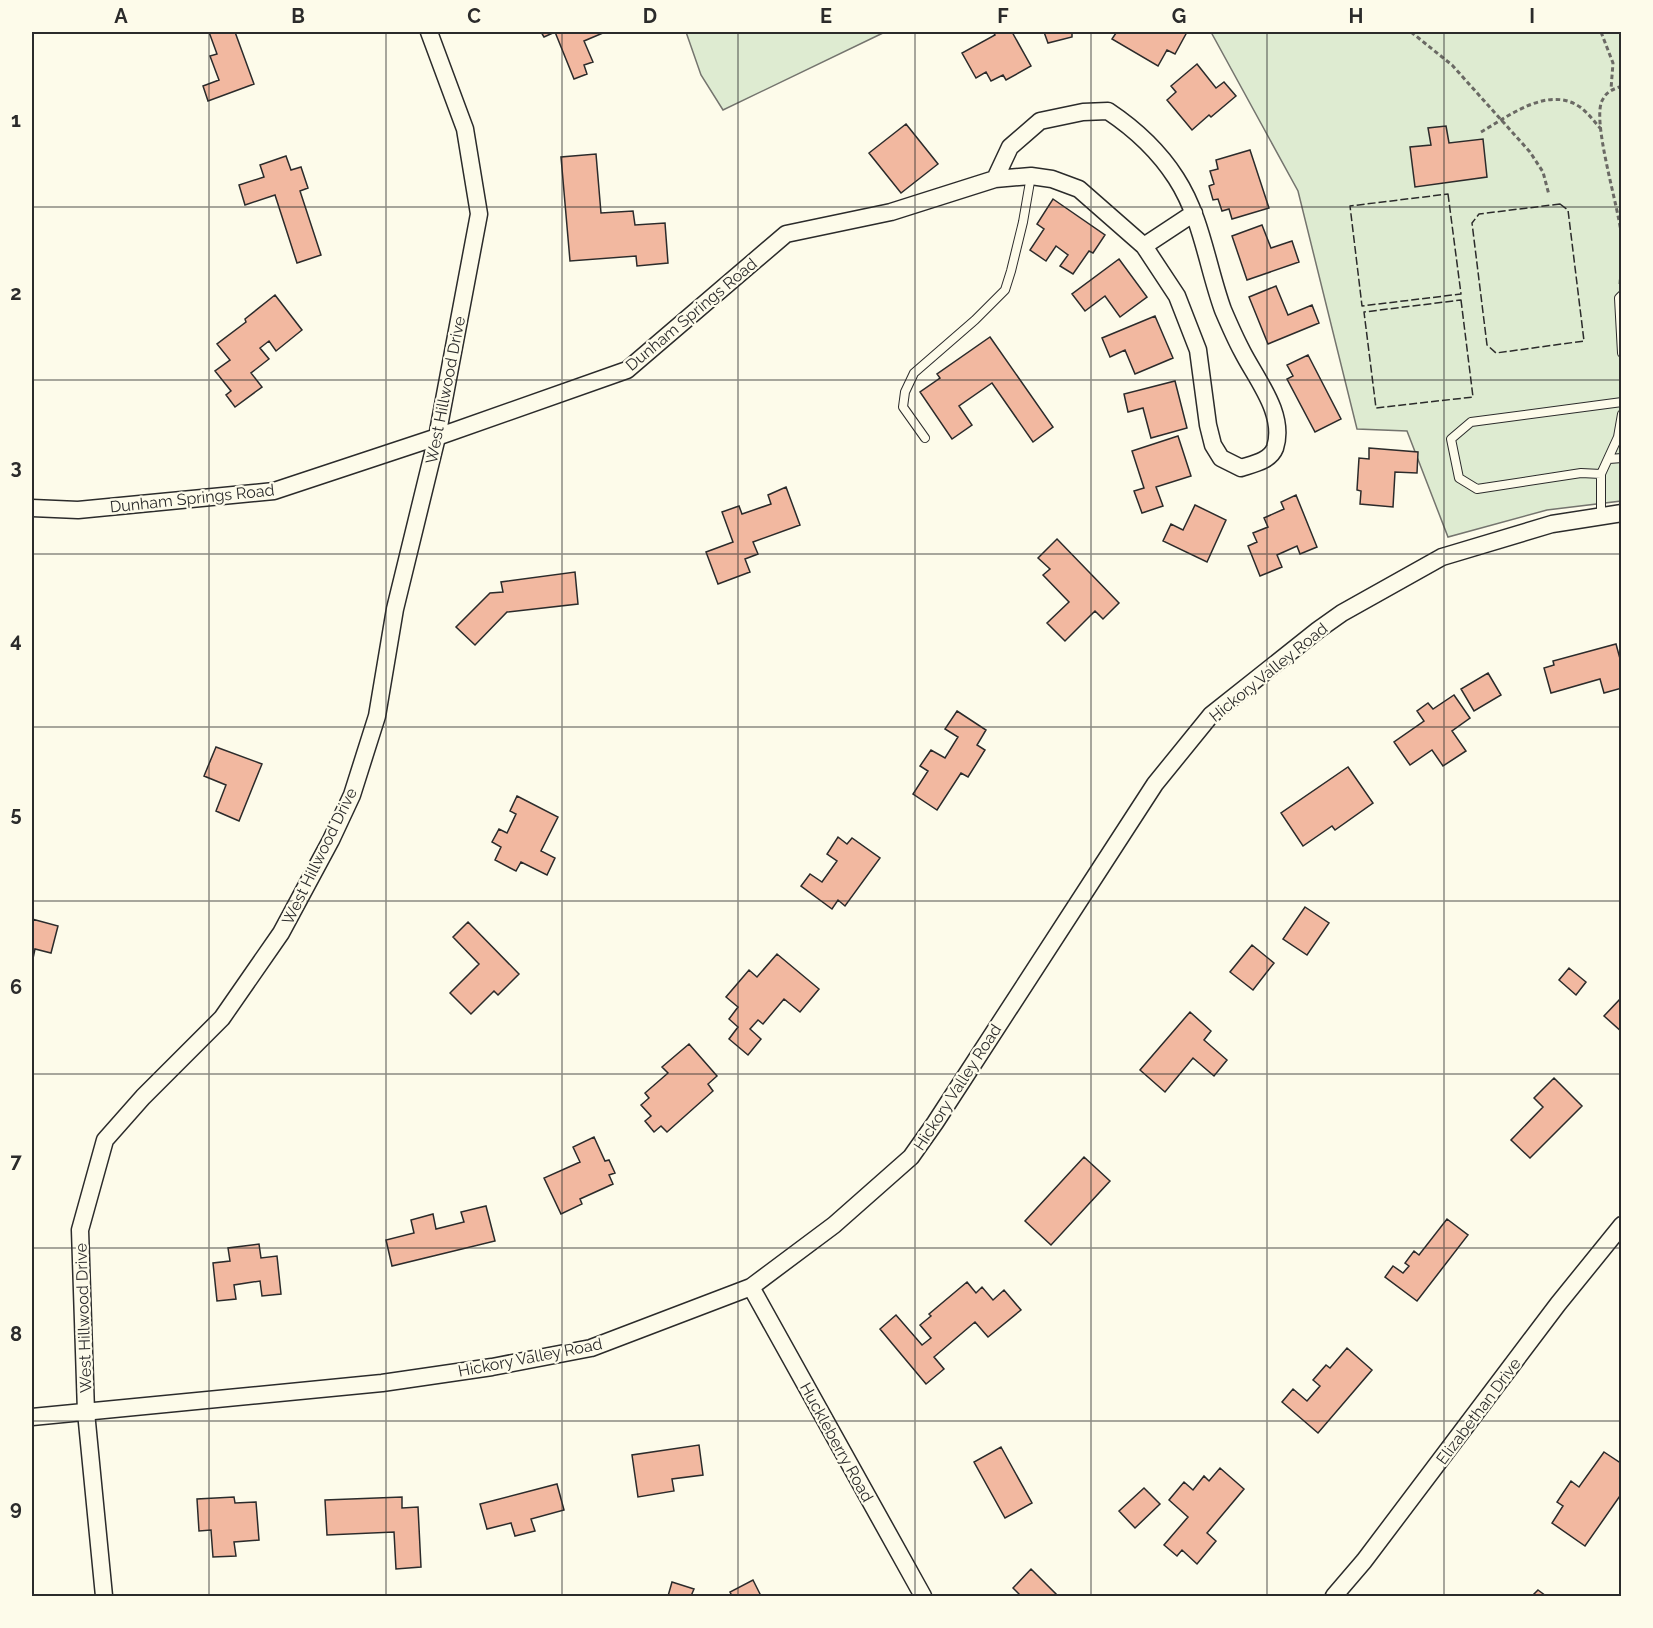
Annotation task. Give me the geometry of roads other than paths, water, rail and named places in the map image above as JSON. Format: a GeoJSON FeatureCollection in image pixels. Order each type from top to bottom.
{"type":"FeatureCollection","features":[{"type":"Feature","properties":{"kind":"street","name":"West Hillwood Drive"},"geometry":{"type":"LineString","coordinates":[[104,1596],[86,1412],[80,1230],[105,1140],[142,1097],[222,1018],[281,933],[331,840],[352,795],[377,716],[395,609],[437,437],[479,214],[465,129],[429,32]]}},
{"type":"Feature","properties":{"kind":"street"},"geometry":{"type":"LineString","coordinates":[[995,179],[1010,147],[1040,121],[1083,112],[1108,111],[1131,126],[1159,155],[1176,179],[1194,213],[1144,246]]}},
{"type":"Feature","properties":{"kind":"street","name":"Dunham Springs Road"},"geometry":{"type":"LineString","coordinates":[[32,508],[78,510],[274,491],[437,437],[627,370],[786,234],[891,212],[995,179],[1031,176],[1052,179],[1079,189],[1144,246],[1177,296],[1198,350],[1213,446],[1221,458],[1241,468],[1263,461],[1275,449],[1276,431],[1271,402],[1242,352],[1223,309],[1194,213]]}},
{"type":"Feature","properties":{"kind":"street","name":"Hickory Valley Road"},"geometry":{"type":"LineString","coordinates":[[32,1417],[382,1383],[502,1365],[591,1348],[751,1287],[834,1225],[911,1157],[1155,784],[1211,715],[1342,613],[1442,556],[1552,524],[1622,513]]}},
{"type":"Feature","properties":{"kind":"street","name":"Elizabethan Drive"},"geometry":{"type":"LineString","coordinates":[[1334,1596],[1364,1561],[1558,1304],[1622,1225]]}},
{"type":"Feature","properties":{"kind":"street","name":"Huckleberry Road"},"geometry":{"type":"LineString","coordinates":[[751,1287],[923,1596]]}},
{"type":"Feature","properties":{"kind":"lane"},"geometry":{"type":"LineString","coordinates":[[925,438],[903,407],[904,392],[914,373],[975,320],[1005,290],[1023,222],[1031,176]]}},
{"type":"Feature","properties":{"kind":"lane"},"geometry":{"type":"LineString","coordinates":[[1620,297],[1622,353]]}},
{"type":"Feature","properties":{"kind":"lane"},"geometry":{"type":"LineString","coordinates":[[1601,474],[1581,473],[1477,489],[1459,478],[1451,439],[1471,422],[1622,402]]}},
{"type":"Feature","properties":{"kind":"lane"},"geometry":{"type":"LineString","coordinates":[[1601,516],[1601,474],[1617,437],[1622,414]]}},
{"type":"Feature","properties":{"kind":"lane"},"geometry":{"type":"LineString","coordinates":[[1609,459],[1622,458]]}}]}
